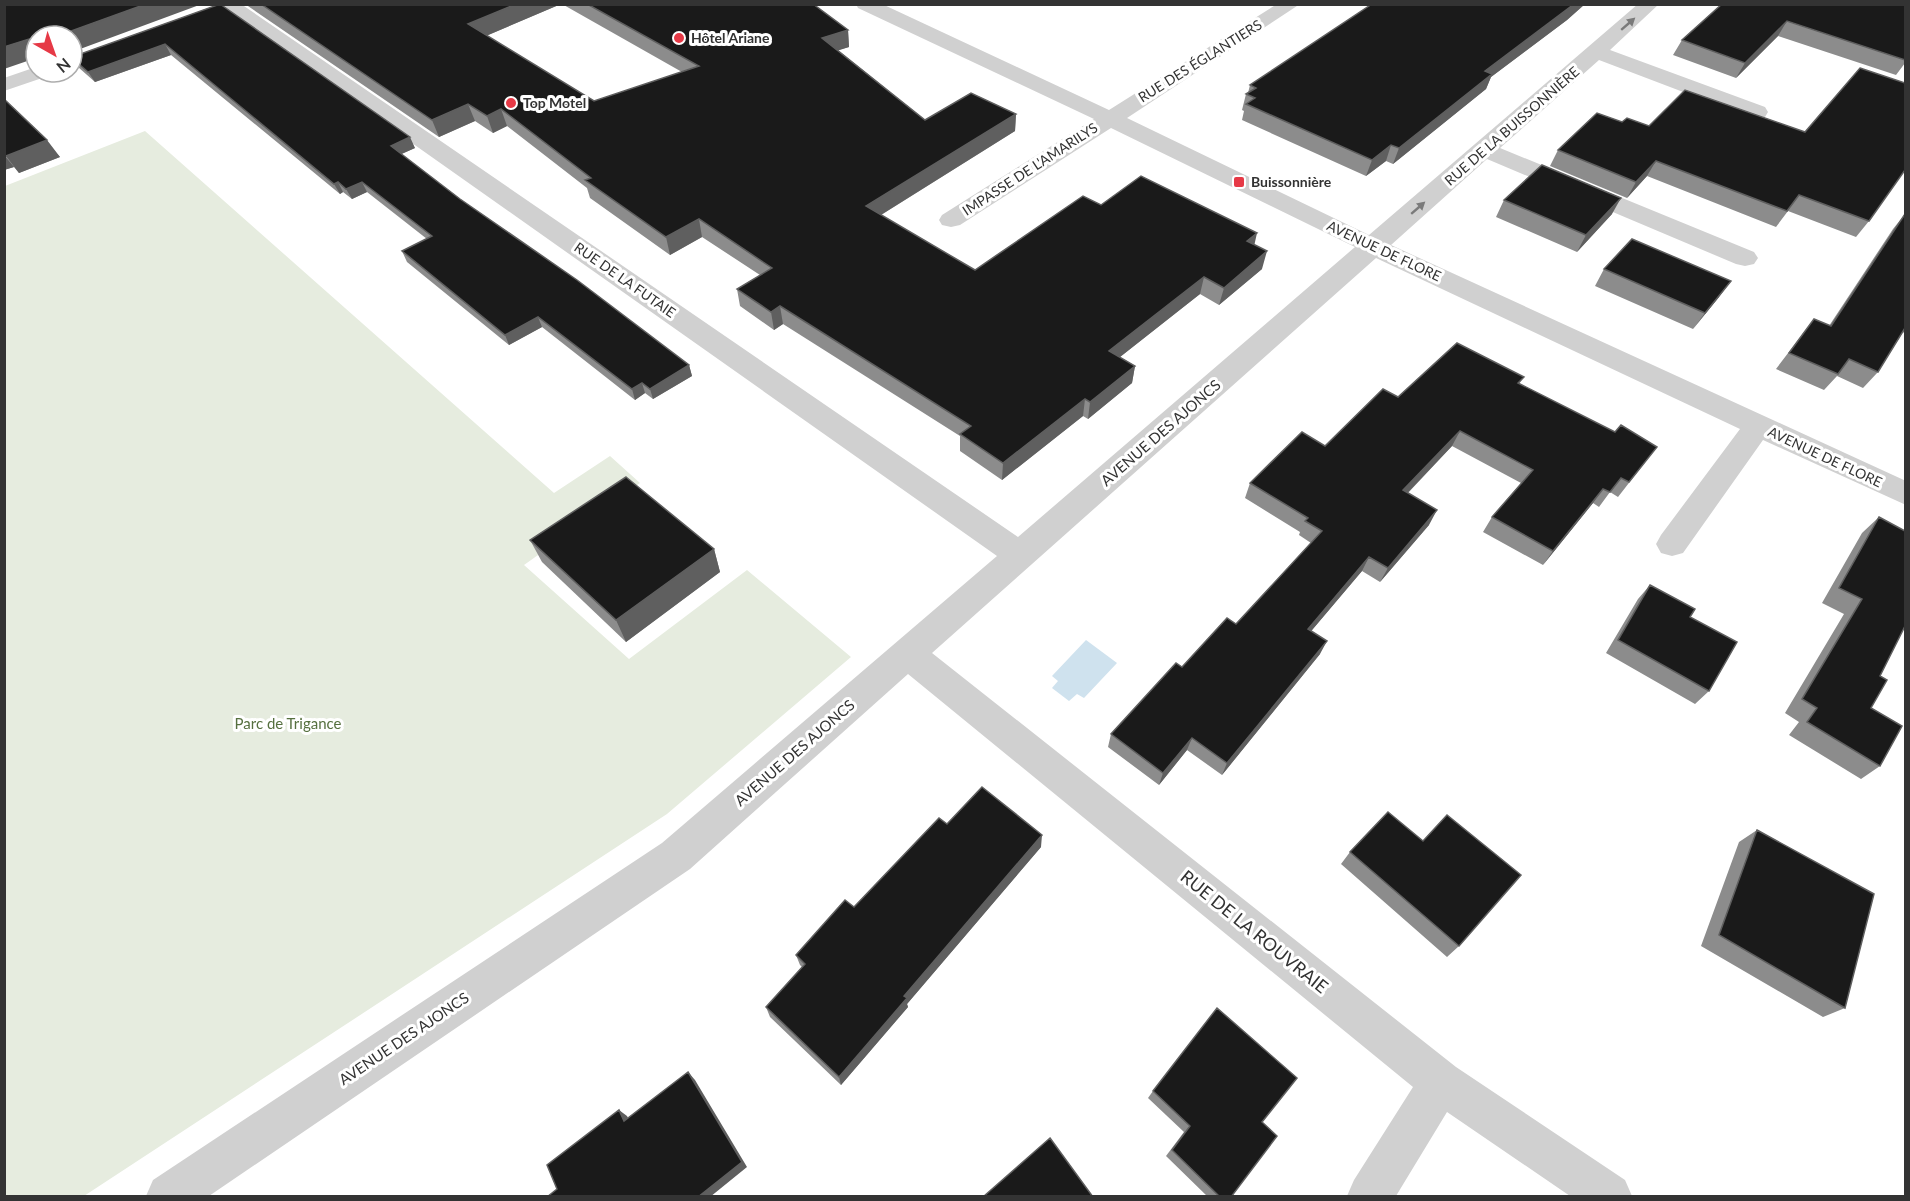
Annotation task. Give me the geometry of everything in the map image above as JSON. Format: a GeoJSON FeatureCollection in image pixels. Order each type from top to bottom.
{"type":"FeatureCollection","features":[{"type":"Feature","properties":{"kind":"street","name":"AVENUE DE FLORE"},"geometry":{"type":"LineString","coordinates":[[865,4],[1109,118],[1374,247],[1905,494]]}},
{"type":"Feature","properties":{"kind":"street","name":"RUE DES ÉGLANTIERS"},"geometry":{"type":"LineString","coordinates":[[1109,118],[1291,4]]}},
{"type":"Feature","properties":{"kind":"street","name":"RUE DE LA BUISSONNIÈRE"},"geometry":{"type":"LineString","coordinates":[[1374,247],[1650,4]]}},
{"type":"Feature","properties":{"kind":"street","name":"RUE DE LA FUTAIE"},"geometry":{"type":"LineString","coordinates":[[222,7],[1021,556]]}},
{"type":"Feature","properties":{"kind":"street"},"geometry":{"type":"LineString","coordinates":[[1596,52],[1757,112]]}},
{"type":"Feature","properties":{"kind":"street"},"geometry":{"type":"LineString","coordinates":[[4,85],[24,78]]}},
{"type":"Feature","properties":{"kind":"street","name":"IMPASSE DE L'AMARILYS"},"geometry":{"type":"LineString","coordinates":[[951,220],[1109,118]]}},
{"type":"Feature","properties":{"kind":"street"},"geometry":{"type":"LineString","coordinates":[[1485,150],[1745,258]]}},
{"type":"Feature","properties":{"kind":"street","name":"AVENUE DES AJONCS"},"geometry":{"type":"LineString","coordinates":[[169,1197],[676,856],[1374,247]]}},
{"type":"Feature","properties":{"kind":"street"},"geometry":{"type":"LineString","coordinates":[[1672,544],[1758,426]]}},
{"type":"Feature","properties":{"kind":"street","name":"RUE DE LA ROUVRAIE"},"geometry":{"type":"LineString","coordinates":[[908,654],[1441,1082],[1609,1197]]}},
{"type":"Feature","properties":{"kind":"street"},"geometry":{"type":"LineString","coordinates":[[1370,1197],[1441,1082]]}},
{"type":"Feature","properties":{"kind":"green space","name":"Parc de Trigance"},"geometry":{"type":"Polygon","coordinates":[[[145,131],[554,493],[610,456],[640,483],[524,565],[629,659],[747,570],[851,657],[667,814],[84,1196],[5,1196],[5,186],[145,131]]]}},
{"type":"Feature","properties":{"kind":"water"},"geometry":{"type":"Polygon","coordinates":[[[1086,640],[1117,663],[1084,698],[1077,694],[1069,701],[1052,688],[1058,681],[1052,676],[1086,640]]]}},
{"type":"Feature","properties":{"kind":"building"},"geometry":{"type":"Polygon","coordinates":[[[4,4],[146,4],[84,26],[84,24],[24,24],[24,41],[4,47],[4,4]]]}},
{"type":"Feature","properties":{"kind":"building"},"geometry":{"type":"Polygon","coordinates":[[[220,4],[410,137],[391,146],[460,199],[577,280],[689,365],[650,389],[642,383],[632,389],[538,317],[505,335],[402,251],[432,236],[362,182],[346,189],[338,182],[334,184],[165,44],[88,72],[84,68],[84,53],[220,4]]]}},
{"type":"Feature","properties":{"kind":"building"},"geometry":{"type":"Polygon","coordinates":[[[261,4],[516,4],[468,24],[594,101],[699,66],[587,4],[813,4],[848,30],[822,38],[925,120],[971,93],[1016,114],[866,206],[975,270],[1083,196],[1101,205],[1141,176],[1257,233],[1247,241],[1267,251],[1224,288],[1204,277],[1109,351],[1135,366],[1090,402],[1085,399],[1003,463],[960,434],[971,426],[780,306],[771,312],[737,289],[772,268],[699,219],[666,237],[585,180],[591,178],[501,109],[487,116],[468,104],[432,120],[261,4]]]}},
{"type":"Feature","properties":{"kind":"building"},"geometry":{"type":"Polygon","coordinates":[[[1372,4],[1574,4],[1485,71],[1492,74],[1399,148],[1391,145],[1372,160],[1246,104],[1255,98],[1246,94],[1256,88],[1250,85],[1372,4]]]}},
{"type":"Feature","properties":{"kind":"building"},"geometry":{"type":"Polygon","coordinates":[[[1722,4],[1905,4],[1905,60],[1787,21],[1745,63],[1682,40],[1722,4]]]}},
{"type":"Feature","properties":{"kind":"building"},"geometry":{"type":"Polygon","coordinates":[[[1860,68],[1905,83],[1905,170],[1869,221],[1799,195],[1787,211],[1656,161],[1636,182],[1558,150],[1597,113],[1622,122],[1627,118],[1649,126],[1685,90],[1805,132],[1860,68]]]}},
{"type":"Feature","properties":{"kind":"building"},"geometry":{"type":"Polygon","coordinates":[[[4,99],[47,140],[6,156],[4,154],[4,99]]]}},
{"type":"Feature","properties":{"kind":"building"},"geometry":{"type":"Polygon","coordinates":[[[1542,165],[1621,198],[1586,235],[1504,200],[1542,165]]]}},
{"type":"Feature","properties":{"kind":"building"},"geometry":{"type":"Polygon","coordinates":[[[1905,214],[1905,328],[1878,372],[1849,359],[1838,374],[1789,353],[1814,319],[1831,326],[1905,214]]]}},
{"type":"Feature","properties":{"kind":"building"},"geometry":{"type":"Polygon","coordinates":[[[1632,239],[1731,281],[1705,313],[1604,269],[1632,239]]]}},
{"type":"Feature","properties":{"kind":"building"},"geometry":{"type":"Polygon","coordinates":[[[1457,343],[1524,377],[1518,383],[1615,432],[1621,425],[1657,447],[1629,482],[1621,478],[1610,492],[1603,489],[1553,551],[1492,517],[1533,470],[1460,431],[1403,490],[1437,510],[1388,568],[1369,557],[1308,629],[1327,641],[1227,763],[1192,738],[1163,773],[1111,734],[1176,663],[1182,667],[1227,618],[1236,624],[1322,531],[1305,521],[1308,518],[1250,483],[1302,432],[1325,446],[1383,389],[1398,397],[1457,343]]]}},
{"type":"Feature","properties":{"kind":"building"},"geometry":{"type":"Polygon","coordinates":[[[626,477],[714,549],[616,620],[530,540],[626,477]]]}},
{"type":"Feature","properties":{"kind":"building"},"geometry":{"type":"Polygon","coordinates":[[[1879,517],[1905,531],[1905,626],[1880,676],[1887,680],[1871,708],[1902,726],[1880,766],[1807,722],[1817,708],[1802,699],[1862,599],[1839,588],[1879,517]]]}},
{"type":"Feature","properties":{"kind":"building"},"geometry":{"type":"Polygon","coordinates":[[[1650,585],[1695,609],[1690,617],[1737,642],[1709,691],[1618,640],[1650,585]]]}},
{"type":"Feature","properties":{"kind":"building"},"geometry":{"type":"Polygon","coordinates":[[[982,787],[1042,835],[904,996],[907,998],[839,1077],[766,1007],[805,964],[796,955],[845,900],[854,907],[939,818],[947,824],[982,787]]]}},
{"type":"Feature","properties":{"kind":"building"},"geometry":{"type":"Polygon","coordinates":[[[1388,812],[1423,841],[1447,815],[1521,875],[1459,946],[1350,852],[1388,812]]]}},
{"type":"Feature","properties":{"kind":"building"},"geometry":{"type":"Polygon","coordinates":[[[1757,830],[1874,894],[1845,1008],[1719,935],[1757,830]]]}},
{"type":"Feature","properties":{"kind":"building"},"geometry":{"type":"Polygon","coordinates":[[[1217,1008],[1297,1078],[1262,1122],[1277,1136],[1231,1197],[1220,1197],[1172,1150],[1190,1126],[1153,1091],[1217,1008]]]}},
{"type":"Feature","properties":{"kind":"building"},"geometry":{"type":"Polygon","coordinates":[[[688,1072],[742,1162],[698,1197],[547,1197],[557,1189],[547,1165],[619,1110],[624,1121],[688,1072]]]}},
{"type":"Feature","properties":{"kind":"building"},"geometry":{"type":"Polygon","coordinates":[[[1050,1138],[1093,1197],[983,1197],[1050,1138]]]}},
{"type":"Feature","properties":{"kind":"place","name":"Hôtel Ariane"},"geometry":{"type":"Point","coordinates":[679,38]}},
{"type":"Feature","properties":{"kind":"place","name":"Top Motel"},"geometry":{"type":"Point","coordinates":[511,103]}},
{"type":"Feature","properties":{"kind":"place","name":"Buissonnière"},"geometry":{"type":"Point","coordinates":[1239,182]}}]}
